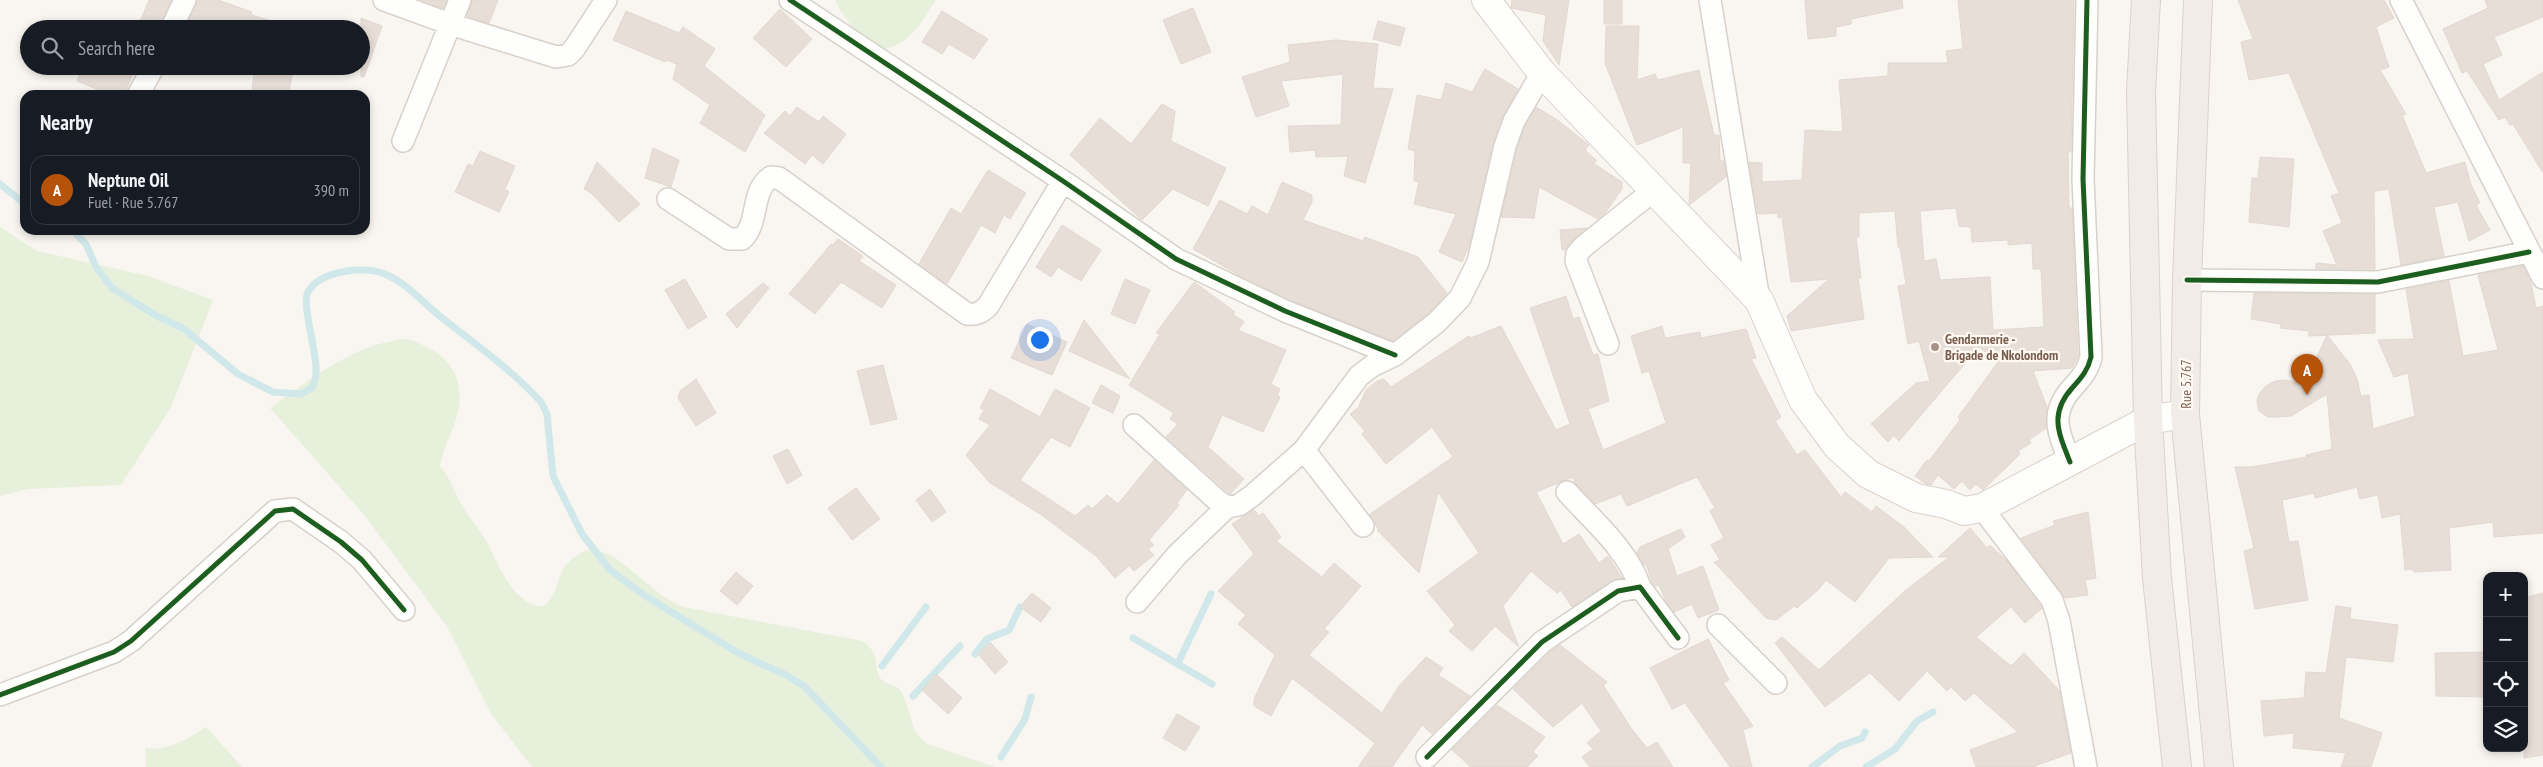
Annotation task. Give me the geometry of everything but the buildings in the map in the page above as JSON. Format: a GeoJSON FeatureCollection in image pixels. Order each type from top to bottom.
{"type":"FeatureCollection","features":[{"type":"Feature","properties":{"kind":"highway"},"geometry":{"type":"LineString","coordinates":[[2146,0],[2140,91],[2148,420],[2157,578],[2177,767]]}},
{"type":"Feature","properties":{"kind":"highway","name":"Rue 5.767"},"geometry":{"type":"LineString","coordinates":[[2198,0],[2187,280],[2186,414],[2219,767]]}},
{"type":"Feature","properties":{"kind":"main road"},"geometry":{"type":"LineString","coordinates":[[1486,0],[1542,73],[1760,300],[1803,400],[1837,446],[1868,474],[1916,498],[1946,504],[1964,511],[1982,508],[2148,420],[2186,414]]}},
{"type":"Feature","properties":{"kind":"street"},"geometry":{"type":"LineString","coordinates":[[176,20],[184,0]]}},
{"type":"Feature","properties":{"kind":"street"},"geometry":{"type":"LineString","coordinates":[[384,0],[450,24],[556,57],[562,57],[574,49],[606,0]]}},
{"type":"Feature","properties":{"kind":"street"},"geometry":{"type":"LineString","coordinates":[[403,141],[460,0]]}},
{"type":"Feature","properties":{"kind":"street"},"geometry":{"type":"LineString","coordinates":[[790,0],[1063,181],[1176,259],[1285,311],[1395,355]]}},
{"type":"Feature","properties":{"kind":"street"},"geometry":{"type":"LineString","coordinates":[[1710,0],[1760,300]]}},
{"type":"Feature","properties":{"kind":"street"},"geometry":{"type":"LineString","coordinates":[[2070,462],[2060,435],[2056,414],[2068,392],[2084,375],[2091,357],[2082,179],[2087,0]]}},
{"type":"Feature","properties":{"kind":"street"},"geometry":{"type":"LineString","coordinates":[[2401,0],[2543,278]]}},
{"type":"Feature","properties":{"kind":"street"},"geometry":{"type":"LineString","coordinates":[[1137,602],[1178,555],[1228,507],[1239,505],[1254,495],[1304,450],[1359,376],[1372,366],[1395,355],[1437,322],[1460,298],[1478,262],[1504,146],[1514,121],[1542,73]]}},
{"type":"Feature","properties":{"kind":"street"},"geometry":{"type":"LineString","coordinates":[[141,90],[149,75]]}},
{"type":"Feature","properties":{"kind":"street"},"geometry":{"type":"LineString","coordinates":[[668,199],[729,239],[742,239],[751,226],[761,187],[771,177],[779,178],[967,314],[974,315],[982,312],[988,306],[1063,181]]}},
{"type":"Feature","properties":{"kind":"street"},"geometry":{"type":"LineString","coordinates":[[1608,344],[1576,261],[1577,254],[1583,247],[1654,190]]}},
{"type":"Feature","properties":{"kind":"street"},"geometry":{"type":"LineString","coordinates":[[2187,280],[2378,282],[2398,280],[2529,252]]}},
{"type":"Feature","properties":{"kind":"street"},"geometry":{"type":"LineString","coordinates":[[1134,425],[1218,502],[1228,507]]}},
{"type":"Feature","properties":{"kind":"street"},"geometry":{"type":"LineString","coordinates":[[1304,450],[1363,526]]}},
{"type":"Feature","properties":{"kind":"street"},"geometry":{"type":"LineString","coordinates":[[1567,492],[1635,570],[1640,588],[1678,638]]}},
{"type":"Feature","properties":{"kind":"street"},"geometry":{"type":"LineString","coordinates":[[0,695],[97,660],[130,641],[275,512],[285,508],[293,509],[341,542],[362,560],[404,610]]}},
{"type":"Feature","properties":{"kind":"street"},"geometry":{"type":"LineString","coordinates":[[1982,508],[2052,600],[2059,620],[2086,767]]}},
{"type":"Feature","properties":{"kind":"street"},"geometry":{"type":"LineString","coordinates":[[1427,757],[1542,642],[1618,591],[1640,588]]}},
{"type":"Feature","properties":{"kind":"street"},"geometry":{"type":"LineString","coordinates":[[1718,625],[1776,683]]}},
{"type":"Feature","properties":{"kind":"green space"},"geometry":{"type":"Polygon","coordinates":[[[835,0],[936,0],[921,23],[909,36],[902,42],[885,49],[862,36],[843,15],[835,0]]]}},
{"type":"Feature","properties":{"kind":"green space"},"geometry":{"type":"Polygon","coordinates":[[[0,227],[37,251],[148,276],[213,300],[171,407],[121,485],[28,489],[0,496],[0,227]]]}},
{"type":"Feature","properties":{"kind":"green space"},"geometry":{"type":"Polygon","coordinates":[[[407,339],[431,349],[441,356],[455,374],[460,398],[458,412],[443,453],[440,467],[449,479],[463,507],[484,537],[509,583],[522,598],[531,604],[544,605],[552,596],[566,565],[581,553],[588,550],[596,550],[605,553],[626,566],[660,594],[683,607],[863,641],[875,655],[878,672],[882,681],[897,688],[902,693],[915,729],[923,740],[930,745],[995,767],[532,767],[492,715],[446,625],[365,516],[270,408],[318,374],[352,355],[370,347],[407,339]]]}},
{"type":"Feature","properties":{"kind":"green space"},"geometry":{"type":"Polygon","coordinates":[[[206,727],[242,767],[146,767],[145,748],[161,748],[177,744],[206,727]]]}},
{"type":"Feature","properties":{"kind":"waterway"},"geometry":{"type":"LineString","coordinates":[[0,184],[20,200]]}},
{"type":"Feature","properties":{"kind":"waterway"},"geometry":{"type":"LineString","coordinates":[[77,235],[86,244],[96,267],[112,288],[155,315],[184,329],[238,374],[273,392],[301,394],[312,388],[316,375],[316,365],[306,298],[314,285],[333,274],[356,270],[378,272],[402,283],[441,317],[506,368],[541,402],[547,414],[553,476],[582,534],[610,570],[644,595],[738,653],[786,675],[805,687],[881,767]]}},
{"type":"Feature","properties":{"kind":"waterway"},"geometry":{"type":"LineString","coordinates":[[1178,663],[1211,594]]}},
{"type":"Feature","properties":{"kind":"waterway"},"geometry":{"type":"LineString","coordinates":[[882,666],[926,607]]}},
{"type":"Feature","properties":{"kind":"waterway"},"geometry":{"type":"LineString","coordinates":[[975,654],[987,639],[1009,630],[1020,607]]}},
{"type":"Feature","properties":{"kind":"waterway"},"geometry":{"type":"LineString","coordinates":[[1133,638],[1212,684]]}},
{"type":"Feature","properties":{"kind":"waterway"},"geometry":{"type":"LineString","coordinates":[[913,696],[960,646]]}},
{"type":"Feature","properties":{"kind":"waterway"},"geometry":{"type":"LineString","coordinates":[[1001,757],[1025,719],[1031,697]]}},
{"type":"Feature","properties":{"kind":"waterway"},"geometry":{"type":"LineString","coordinates":[[1866,767],[1895,749],[1917,721],[1933,712]]}},
{"type":"Feature","properties":{"kind":"waterway"},"geometry":{"type":"LineString","coordinates":[[1812,767],[1840,746],[1862,738],[1865,732]]}},
{"type":"Feature","properties":{"kind":"cycle path"},"geometry":{"type":"LineString","coordinates":[[790,0],[1063,181],[1176,259],[1285,311],[1395,355]]}},
{"type":"Feature","properties":{"kind":"cycle path"},"geometry":{"type":"LineString","coordinates":[[2070,462],[2059,432],[2058,414],[2065,396],[2084,373],[2091,357],[2083,179],[2087,0]]}},
{"type":"Feature","properties":{"kind":"cycle path"},"geometry":{"type":"LineString","coordinates":[[2187,280],[2378,282],[2529,252]]}},
{"type":"Feature","properties":{"kind":"cycle path"},"geometry":{"type":"LineString","coordinates":[[0,695],[114,652],[131,641],[275,511],[293,509],[341,542],[362,560],[404,610]]}},
{"type":"Feature","properties":{"kind":"cycle path"},"geometry":{"type":"LineString","coordinates":[[1427,757],[1542,642],[1618,591],[1640,587],[1678,638]]}},
{"type":"Feature","properties":{"kind":"place","name":"Gendarmerie - Brigade de Nkolondom"},"geometry":{"type":"Point","coordinates":[1935,347]}},
{"type":"Feature","properties":{"kind":"place","name":"Neptune Oil"},"geometry":{"type":"Point","coordinates":[2307,395]}}]}
